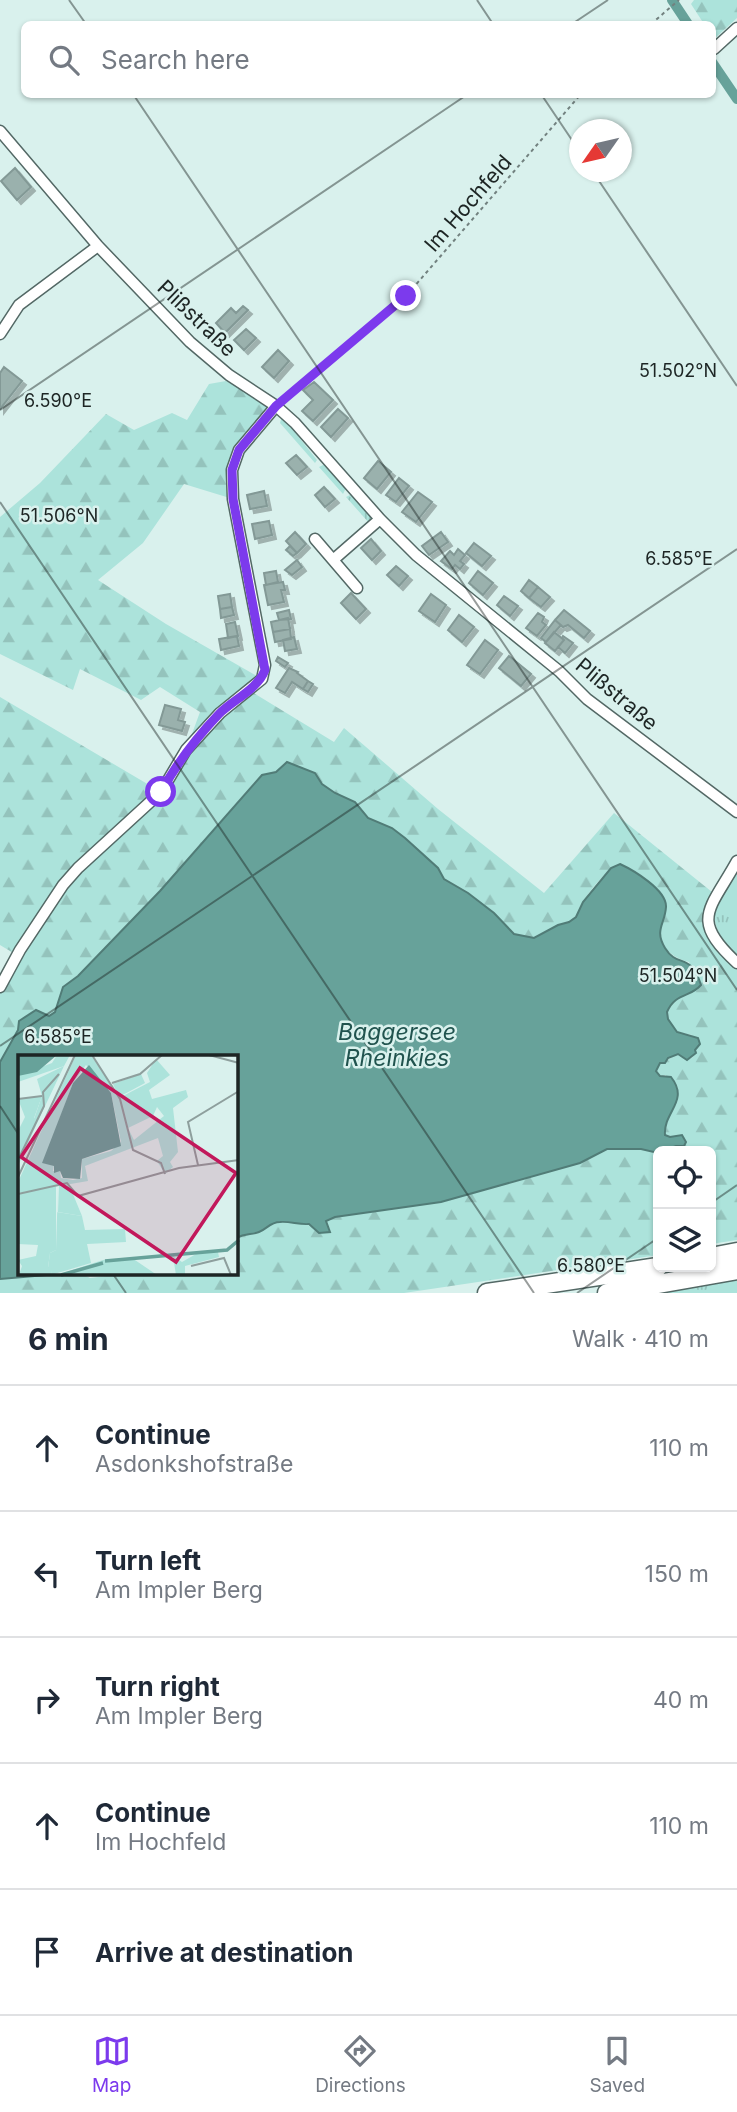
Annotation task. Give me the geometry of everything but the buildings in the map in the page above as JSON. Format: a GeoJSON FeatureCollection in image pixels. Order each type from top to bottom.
{"type":"FeatureCollection","features":[{"type":"Feature","properties":{"kind":"highway"},"geometry":{"type":"LineString","coordinates":[[716,1256],[737,1252]]}},
{"type":"Feature","properties":{"kind":"highway"},"geometry":{"type":"LineString","coordinates":[[487,1293],[653,1268]]}},
{"type":"Feature","properties":{"kind":"highway"},"geometry":{"type":"LineString","coordinates":[[607,1293],[737,1270]]}},
{"type":"Feature","properties":{"kind":"street"},"geometry":{"type":"LineString","coordinates":[[716,47],[737,27]]}},
{"type":"Feature","properties":{"kind":"street","name":"Plißstraße"},"geometry":{"type":"LineString","coordinates":[[0,131],[98,246],[206,357],[276,406],[295,423],[380,519],[416,555],[559,671],[587,699],[737,812]]}},
{"type":"Feature","properties":{"kind":"street"},"geometry":{"type":"LineString","coordinates":[[0,334],[19,304],[98,246]]}},
{"type":"Feature","properties":{"kind":"street"},"geometry":{"type":"LineString","coordinates":[[0,987],[20,950],[70,876],[161,792],[186,750],[220,713],[262,679],[265,665],[233,499],[232,470],[239,450],[276,406]]}},
{"type":"Feature","properties":{"kind":"street"},"geometry":{"type":"LineString","coordinates":[[333,560],[380,519]]}},
{"type":"Feature","properties":{"kind":"street"},"geometry":{"type":"LineString","coordinates":[[315,539],[357,588]]}},
{"type":"Feature","properties":{"kind":"street"},"geometry":{"type":"LineString","coordinates":[[737,861],[710,907],[708,918],[708,930],[718,946],[737,963]]}},
{"type":"Feature","properties":{"kind":"path"},"geometry":{"type":"LineString","coordinates":[[655,21],[679,0]]}},
{"type":"Feature","properties":{"kind":"path","name":"Im Hochfeld"},"geometry":{"type":"LineString","coordinates":[[276,406],[406,296],[578,98]]}},
{"type":"Feature","properties":{"kind":"green space"},"geometry":{"type":"Polygon","coordinates":[[[694,0],[737,0],[737,18],[716,37],[716,21],[702,21],[691,4],[694,0]]]}},
{"type":"Feature","properties":{"kind":"green space"},"geometry":{"type":"Polygon","coordinates":[[[226,381],[276,406],[239,450],[233,499],[184,484],[143,543],[98,580],[166,624],[262,679],[186,750],[200,712],[160,687],[141,700],[80,669],[73,690],[0,654],[0,517],[40,483],[106,414],[134,430],[172,413],[187,420],[209,384],[226,381]]]}},
{"type":"Feature","properties":{"kind":"green space"},"geometry":{"type":"Polygon","coordinates":[[[282,416],[317,460],[315,463],[280,423],[282,416]]]}},
{"type":"Feature","properties":{"kind":"green space"},"geometry":{"type":"Polygon","coordinates":[[[325,464],[346,488],[343,494],[319,467],[325,464]]]}},
{"type":"Feature","properties":{"kind":"green space"},"geometry":{"type":"Polygon","coordinates":[[[352,494],[372,516],[370,524],[346,497],[352,494]]]}},
{"type":"Feature","properties":{"kind":"green space"},"geometry":{"type":"Polygon","coordinates":[[[252,692],[334,742],[344,728],[438,809],[544,893],[614,813],[712,892],[707,905],[705,926],[712,942],[737,968],[737,1240],[716,1243],[716,1146],[676,1146],[670,1137],[665,1135],[664,1124],[675,1106],[666,1075],[660,1076],[656,1071],[657,1066],[678,1054],[687,1060],[693,1057],[695,1050],[692,1035],[677,1032],[668,1019],[667,1012],[676,998],[698,989],[689,962],[676,957],[662,944],[659,931],[665,905],[659,891],[620,864],[594,887],[574,919],[534,938],[514,934],[494,913],[444,879],[438,868],[405,838],[392,828],[368,818],[355,802],[322,784],[315,773],[275,772],[261,775],[160,891],[78,976],[63,987],[56,1012],[49,1016],[42,1014],[18,1030],[0,1062],[0,990],[20,957],[0,945],[0,697],[161,792],[162,796],[197,743],[211,727],[252,692]]]}},
{"type":"Feature","properties":{"kind":"green space"},"geometry":{"type":"Polygon","coordinates":[[[737,870],[737,956],[719,932],[715,914],[722,895],[737,870]]]}},
{"type":"Feature","properties":{"kind":"green space"},"geometry":{"type":"Polygon","coordinates":[[[607,1149],[653,1152],[653,1256],[404,1293],[0,1293],[0,1279],[35,1276],[238,1276],[238,1237],[259,1231],[271,1223],[291,1222],[330,1231],[326,1221],[335,1217],[441,1202],[580,1163],[607,1149]]]}},
{"type":"Feature","properties":{"kind":"green space"},"geometry":{"type":"Polygon","coordinates":[[[737,1278],[737,1293],[625,1293],[737,1278]]]}},
{"type":"Feature","properties":{"kind":"water","name":"Baggersee Rheinkies"},"geometry":{"type":"Polygon","coordinates":[[[287,762],[315,773],[322,784],[355,802],[368,818],[392,828],[405,838],[438,868],[444,879],[494,913],[514,934],[534,938],[569,922],[576,917],[583,902],[611,868],[620,864],[655,888],[661,894],[666,907],[660,932],[662,942],[670,954],[693,968],[701,985],[675,1001],[667,1012],[668,1019],[677,1032],[698,1038],[700,1044],[695,1050],[696,1053],[687,1060],[678,1054],[668,1058],[665,1063],[660,1063],[656,1071],[660,1076],[671,1077],[678,1093],[665,1127],[665,1135],[682,1135],[686,1142],[684,1146],[653,1146],[653,1152],[607,1149],[580,1163],[441,1202],[335,1217],[326,1221],[330,1232],[319,1233],[309,1224],[280,1222],[259,1232],[238,1237],[238,1055],[18,1055],[18,1276],[35,1276],[0,1279],[0,1062],[18,1030],[19,1021],[36,1010],[49,1016],[55,1012],[63,987],[78,976],[160,891],[262,775],[276,772],[287,762]]]}},
{"type":"Feature","properties":{"kind":"waterway"},"geometry":{"type":"LineString","coordinates":[[672,0],[686,21]]}},
{"type":"Feature","properties":{"kind":"waterway"},"geometry":{"type":"LineString","coordinates":[[716,68],[737,99]]}},
{"type":"Feature","properties":{"kind":"route"},"geometry":{"type":"LineString","coordinates":[[161,792],[186,750],[220,713],[262,679],[265,670],[233,499],[232,470],[239,450],[276,406],[406,296]]}}]}
